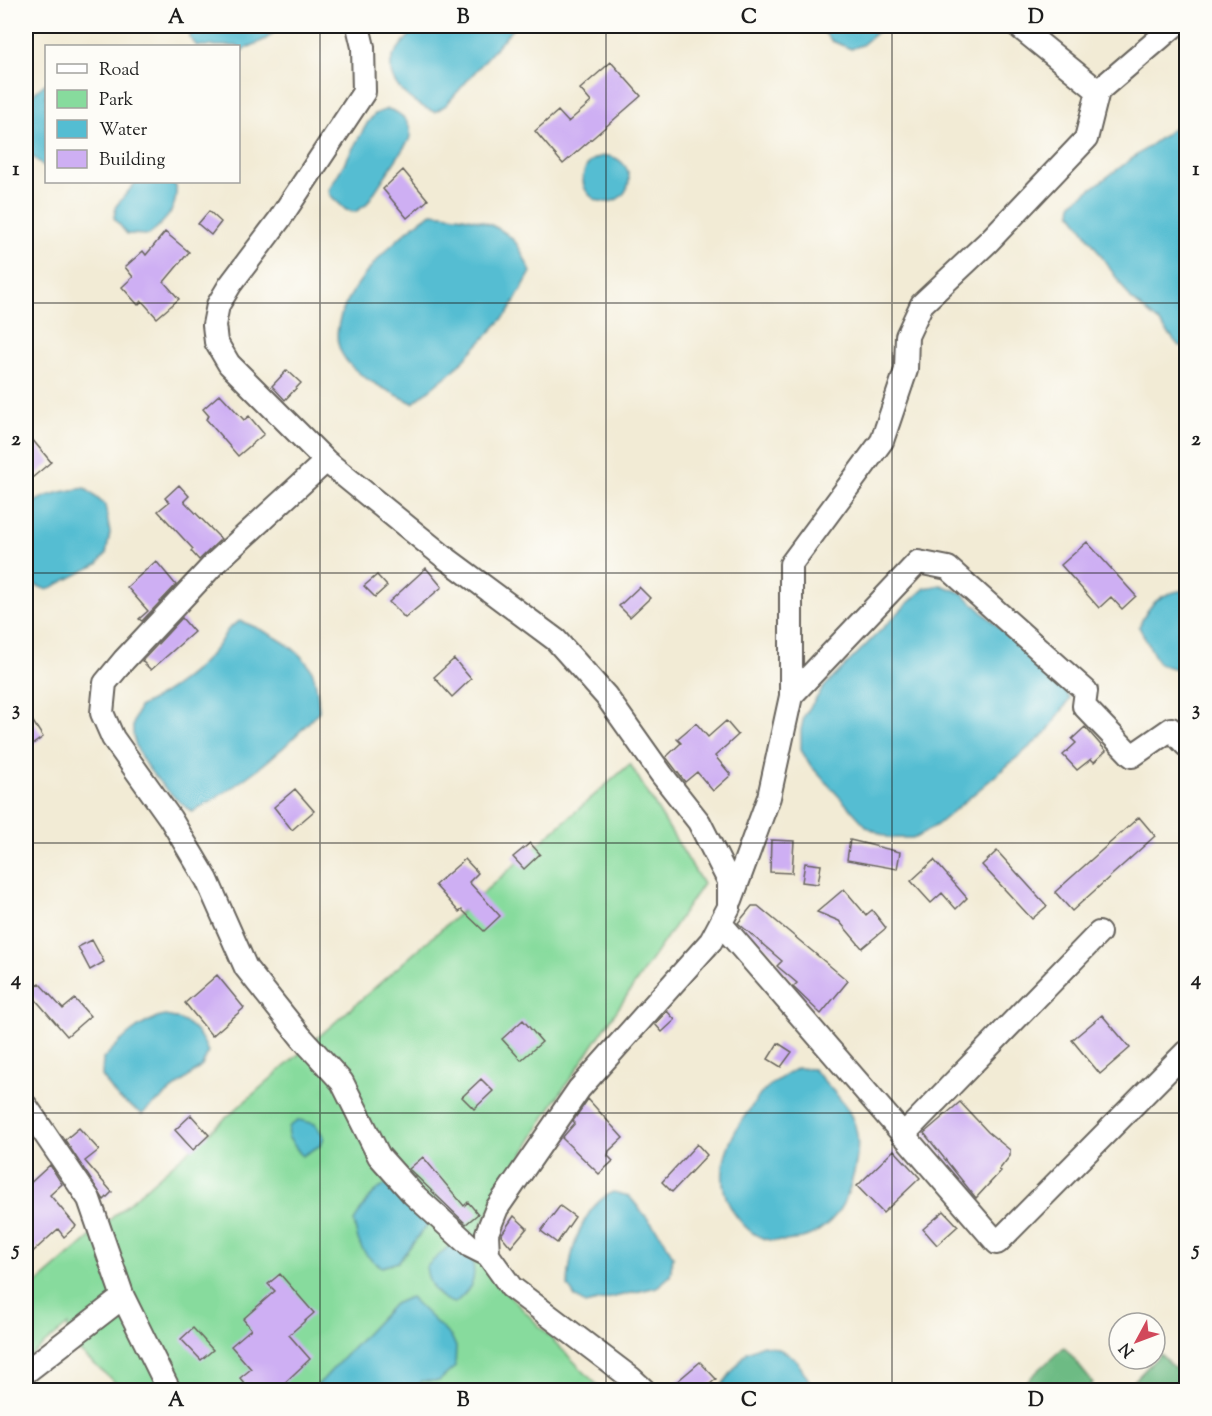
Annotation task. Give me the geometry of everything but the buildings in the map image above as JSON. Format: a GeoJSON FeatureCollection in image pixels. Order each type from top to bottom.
{"type":"FeatureCollection","features":[{"type":"Feature","properties":{"kind":"street"},"geometry":{"type":"LineString","coordinates":[[358,26],[363,47],[364,92],[279,220],[230,285],[219,305],[214,325],[216,342],[229,364],[326,461],[443,556],[556,640],[599,688],[699,822],[729,880],[725,916],[903,1135],[997,1243],[1186,1052]]}},
{"type":"Feature","properties":{"kind":"street"},"geometry":{"type":"LineString","coordinates":[[1018,26],[1098,91]]}},
{"type":"Feature","properties":{"kind":"street"},"geometry":{"type":"LineString","coordinates":[[488,1255],[488,1233],[497,1208],[579,1089],[711,941],[725,916],[769,797],[791,696],[791,564],[882,441],[906,370],[908,336],[922,304],[988,242],[1086,139],[1098,91],[1174,26]]}},
{"type":"Feature","properties":{"kind":"street"},"geometry":{"type":"LineString","coordinates":[[326,461],[215,562],[124,660],[105,683],[102,713],[114,738],[170,818],[207,880],[246,968],[301,1037],[342,1082],[379,1156],[413,1194],[470,1246],[488,1255],[511,1287],[631,1386]]}},
{"type":"Feature","properties":{"kind":"street"},"geometry":{"type":"LineString","coordinates":[[791,696],[918,562],[948,568],[1030,639],[1086,691],[1084,706],[1132,756],[1171,729],[1186,745]]}},
{"type":"Feature","properties":{"kind":"street"},"geometry":{"type":"LineString","coordinates":[[903,1135],[1099,933]]}},
{"type":"Feature","properties":{"kind":"street"},"geometry":{"type":"LineString","coordinates":[[26,1106],[89,1199],[123,1297],[169,1390]]}},
{"type":"Feature","properties":{"kind":"street"},"geometry":{"type":"LineString","coordinates":[[26,1372],[123,1297]]}},
{"type":"Feature","properties":{"kind":"green space"},"geometry":{"type":"Polygon","coordinates":[[[630,764],[703,884],[549,1110],[480,1227],[488,1274],[598,1386],[594,1390],[150,1390],[149,1388],[120,1387],[66,1339],[68,1325],[26,1359],[26,1293],[630,764]]]}},
{"type":"Feature","properties":{"kind":"green space"},"geometry":{"type":"Polygon","coordinates":[[[1064,1347],[1093,1383],[1087,1390],[1017,1390],[1064,1347]]]}},
{"type":"Feature","properties":{"kind":"green space"},"geometry":{"type":"Polygon","coordinates":[[[1167,1361],[1186,1379],[1186,1390],[1125,1390],[1143,1371],[1167,1371],[1167,1361]]]}},
{"type":"Feature","properties":{"kind":"water"},"geometry":{"type":"Polygon","coordinates":[[[196,26],[281,26],[266,39],[240,52],[240,45],[196,45],[189,37],[196,26]]]}},
{"type":"Feature","properties":{"kind":"water"},"geometry":{"type":"Polygon","coordinates":[[[418,26],[515,26],[446,105],[435,112],[410,99],[403,92],[393,77],[391,68],[392,59],[397,50],[418,26]]]}},
{"type":"Feature","properties":{"kind":"water"},"geometry":{"type":"Polygon","coordinates":[[[818,26],[884,26],[862,45],[851,49],[832,41],[818,26]]]}},
{"type":"Feature","properties":{"kind":"water"},"geometry":{"type":"Polygon","coordinates":[[[45,84],[45,167],[26,151],[26,100],[45,84]]]}},
{"type":"Feature","properties":{"kind":"water"},"geometry":{"type":"Polygon","coordinates":[[[387,109],[406,120],[410,129],[409,140],[366,205],[355,212],[346,210],[330,195],[329,190],[368,122],[375,114],[387,109]]]}},
{"type":"Feature","properties":{"kind":"water"},"geometry":{"type":"Polygon","coordinates":[[[1186,119],[1186,346],[1179,346],[1158,321],[1131,299],[1071,212],[1072,203],[1186,119]]]}},
{"type":"Feature","properties":{"kind":"water"},"geometry":{"type":"Polygon","coordinates":[[[606,156],[622,163],[629,179],[622,195],[606,202],[590,195],[583,179],[590,163],[606,156]]]}},
{"type":"Feature","properties":{"kind":"water"},"geometry":{"type":"Polygon","coordinates":[[[135,183],[172,183],[176,186],[173,208],[165,220],[149,235],[127,234],[114,218],[116,206],[135,183]]]}},
{"type":"Feature","properties":{"kind":"water"},"geometry":{"type":"Polygon","coordinates":[[[432,213],[477,220],[499,229],[516,243],[531,272],[508,313],[455,369],[413,403],[374,383],[355,370],[342,354],[337,336],[341,316],[365,274],[400,237],[432,213]]]}},
{"type":"Feature","properties":{"kind":"water"},"geometry":{"type":"Polygon","coordinates":[[[85,488],[105,505],[110,533],[106,554],[98,564],[47,590],[26,581],[26,509],[46,497],[85,488]]]}},
{"type":"Feature","properties":{"kind":"water"},"geometry":{"type":"Polygon","coordinates":[[[941,585],[962,593],[1062,686],[1070,699],[1046,733],[937,825],[915,838],[889,838],[867,827],[811,766],[801,750],[801,730],[804,716],[824,687],[925,588],[941,585]]]}},
{"type":"Feature","properties":{"kind":"water"},"geometry":{"type":"Polygon","coordinates":[[[1186,590],[1186,672],[1159,664],[1139,627],[1151,606],[1157,601],[1169,593],[1186,590]]]}},
{"type":"Feature","properties":{"kind":"water"},"geometry":{"type":"Polygon","coordinates":[[[240,621],[279,639],[305,660],[315,678],[319,711],[291,741],[260,768],[192,812],[162,785],[144,762],[134,737],[133,723],[139,707],[171,689],[190,674],[216,648],[228,630],[240,621]]]}},
{"type":"Feature","properties":{"kind":"water"},"geometry":{"type":"Polygon","coordinates":[[[165,1016],[180,1020],[192,1027],[208,1052],[202,1066],[142,1114],[117,1097],[102,1076],[103,1059],[139,1027],[165,1016]]]}},
{"type":"Feature","properties":{"kind":"water"},"geometry":{"type":"Polygon","coordinates":[[[797,1068],[813,1069],[837,1095],[852,1118],[858,1145],[850,1186],[839,1211],[830,1222],[808,1236],[777,1241],[757,1236],[736,1216],[723,1186],[723,1170],[731,1139],[758,1098],[774,1082],[797,1068]]]}},
{"type":"Feature","properties":{"kind":"water"},"geometry":{"type":"Polygon","coordinates":[[[299,1120],[315,1124],[324,1137],[321,1145],[302,1156],[288,1137],[289,1127],[299,1120]]]}},
{"type":"Feature","properties":{"kind":"water"},"geometry":{"type":"Polygon","coordinates":[[[397,1182],[429,1223],[398,1262],[382,1267],[365,1253],[357,1236],[354,1221],[376,1191],[397,1182]]]}},
{"type":"Feature","properties":{"kind":"water"},"geometry":{"type":"Polygon","coordinates":[[[613,1192],[629,1196],[661,1235],[673,1256],[670,1276],[657,1287],[585,1304],[575,1297],[568,1286],[574,1246],[585,1220],[602,1199],[613,1192]]]}},
{"type":"Feature","properties":{"kind":"water"},"geometry":{"type":"Polygon","coordinates":[[[449,1246],[471,1251],[474,1269],[471,1286],[455,1303],[438,1295],[429,1279],[426,1267],[449,1246]]]}},
{"type":"Feature","properties":{"kind":"water"},"geometry":{"type":"Polygon","coordinates":[[[410,1297],[452,1338],[456,1347],[455,1367],[439,1381],[422,1381],[414,1390],[313,1390],[394,1304],[410,1297]]]}},
{"type":"Feature","properties":{"kind":"water"},"geometry":{"type":"Polygon","coordinates":[[[763,1345],[781,1350],[793,1357],[811,1384],[810,1390],[718,1390],[747,1352],[763,1345]]]}}]}
